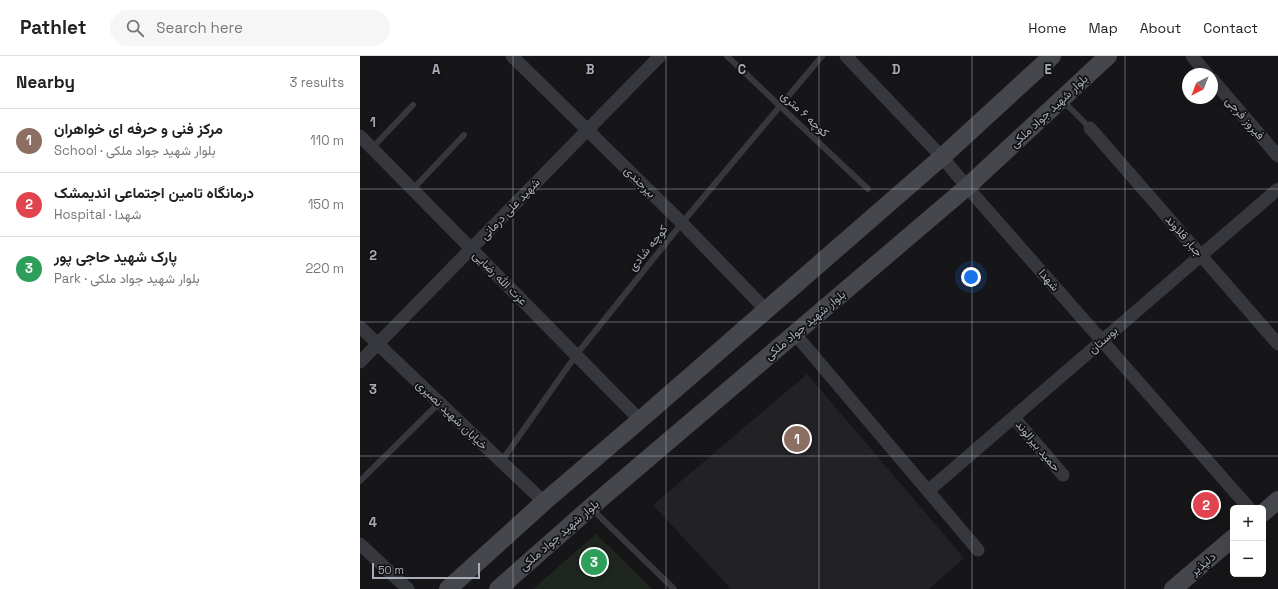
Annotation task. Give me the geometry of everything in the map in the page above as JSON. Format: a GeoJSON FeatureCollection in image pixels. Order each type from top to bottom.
{"type":"FeatureCollection","features":[{"type":"Feature","properties":{"kind":"main road"},"geometry":{"type":"LineString","coordinates":[[448,589],[544,502],[942,157],[1052,56]]}},
{"type":"Feature","properties":{"kind":"main road","name":"بلوار شهید جواد ملکی"},"geometry":{"type":"LineString","coordinates":[[498,589],[591,507],[967,187],[1108,56]]}},
{"type":"Feature","properties":{"kind":"main road"},"geometry":{"type":"LineString","coordinates":[[1266,510],[1278,500]]}},
{"type":"Feature","properties":{"kind":"main road","name":"دلپذیر"},"geometry":{"type":"LineString","coordinates":[[1179,587],[1230,541]]}},
{"type":"Feature","properties":{"kind":"street","name":"بیرجندی"},"geometry":{"type":"LineString","coordinates":[[512,56],[682,223],[766,310]]}},
{"type":"Feature","properties":{"kind":"street","name":"شهید علی درمانی"},"geometry":{"type":"LineString","coordinates":[[360,362],[660,56]]}},
{"type":"Feature","properties":{"kind":"street","name":"شهدا"},"geometry":{"type":"LineString","coordinates":[[846,56],[942,157],[1246,505]]}},
{"type":"Feature","properties":{"kind":"street"},"geometry":{"type":"LineString","coordinates":[[1192,56],[1202,68]]}},
{"type":"Feature","properties":{"kind":"street","name":"فیروز فرجی"},"geometry":{"type":"LineString","coordinates":[[1218,86],[1278,156]]}},
{"type":"Feature","properties":{"kind":"street","name":"جبار قلاوند"},"geometry":{"type":"LineString","coordinates":[[1090,128],[1278,344]]}},
{"type":"Feature","properties":{"kind":"street","name":"عزت الله رضایی"},"geometry":{"type":"LineString","coordinates":[[360,136],[640,420]]}},
{"type":"Feature","properties":{"kind":"street","name":"بوستان"},"geometry":{"type":"LineString","coordinates":[[928,491],[1278,189]]}},
{"type":"Feature","properties":{"kind":"street","name":"خیابان شهید نصیری"},"geometry":{"type":"LineString","coordinates":[[360,327],[544,502]]}},
{"type":"Feature","properties":{"kind":"street"},"geometry":{"type":"LineString","coordinates":[[795,334],[978,550]]}},
{"type":"Feature","properties":{"kind":"street","name":"حمید بیرالوند"},"geometry":{"type":"LineString","coordinates":[[1014,418],[1063,475]]}},
{"type":"Feature","properties":{"kind":"street"},"geometry":{"type":"LineString","coordinates":[[360,544],[408,589]]}},
{"type":"Feature","properties":{"kind":"lane","name":"کوچه ۶ متری"},"geometry":{"type":"LineString","coordinates":[[727,56],[868,189]]}},
{"type":"Feature","properties":{"kind":"lane","name":"کوچه شادی"},"geometry":{"type":"LineString","coordinates":[[501,462],[576,355],[682,223],[822,56]]}},
{"type":"Feature","properties":{"kind":"lane"},"geometry":{"type":"LineString","coordinates":[[1062,99],[1090,128]]}},
{"type":"Feature","properties":{"kind":"lane"},"geometry":{"type":"LineString","coordinates":[[372,148],[413,106]]}},
{"type":"Feature","properties":{"kind":"lane"},"geometry":{"type":"LineString","coordinates":[[413,189],[464,135]]}},
{"type":"Feature","properties":{"kind":"lane"},"geometry":{"type":"LineString","coordinates":[[360,481],[439,403]]}},
{"type":"Feature","properties":{"kind":"lane"},"geometry":{"type":"LineString","coordinates":[[591,507],[674,589]]}},
{"type":"Feature","properties":{"kind":"shaded area"},"geometry":{"type":"Polygon","coordinates":[[[807,374],[964,558],[929,589],[731,589],[653,505],[807,374]]]}},
{"type":"Feature","properties":{"kind":"shaded area"},"geometry":{"type":"Polygon","coordinates":[[[596,534],[652,589],[533,589],[596,534]]]}},
{"type":"Feature","properties":{"kind":"place","name":"مرکز فنی و حرفه ای خواهران"},"geometry":{"type":"Point","coordinates":[797,439]}},
{"type":"Feature","properties":{"kind":"place","name":"درمانگاه تامین اجتماعی اندیمشک"},"geometry":{"type":"Point","coordinates":[1206,505]}},
{"type":"Feature","properties":{"kind":"place","name":"پارک شهید حاجی پور"},"geometry":{"type":"Point","coordinates":[594,562]}}]}
